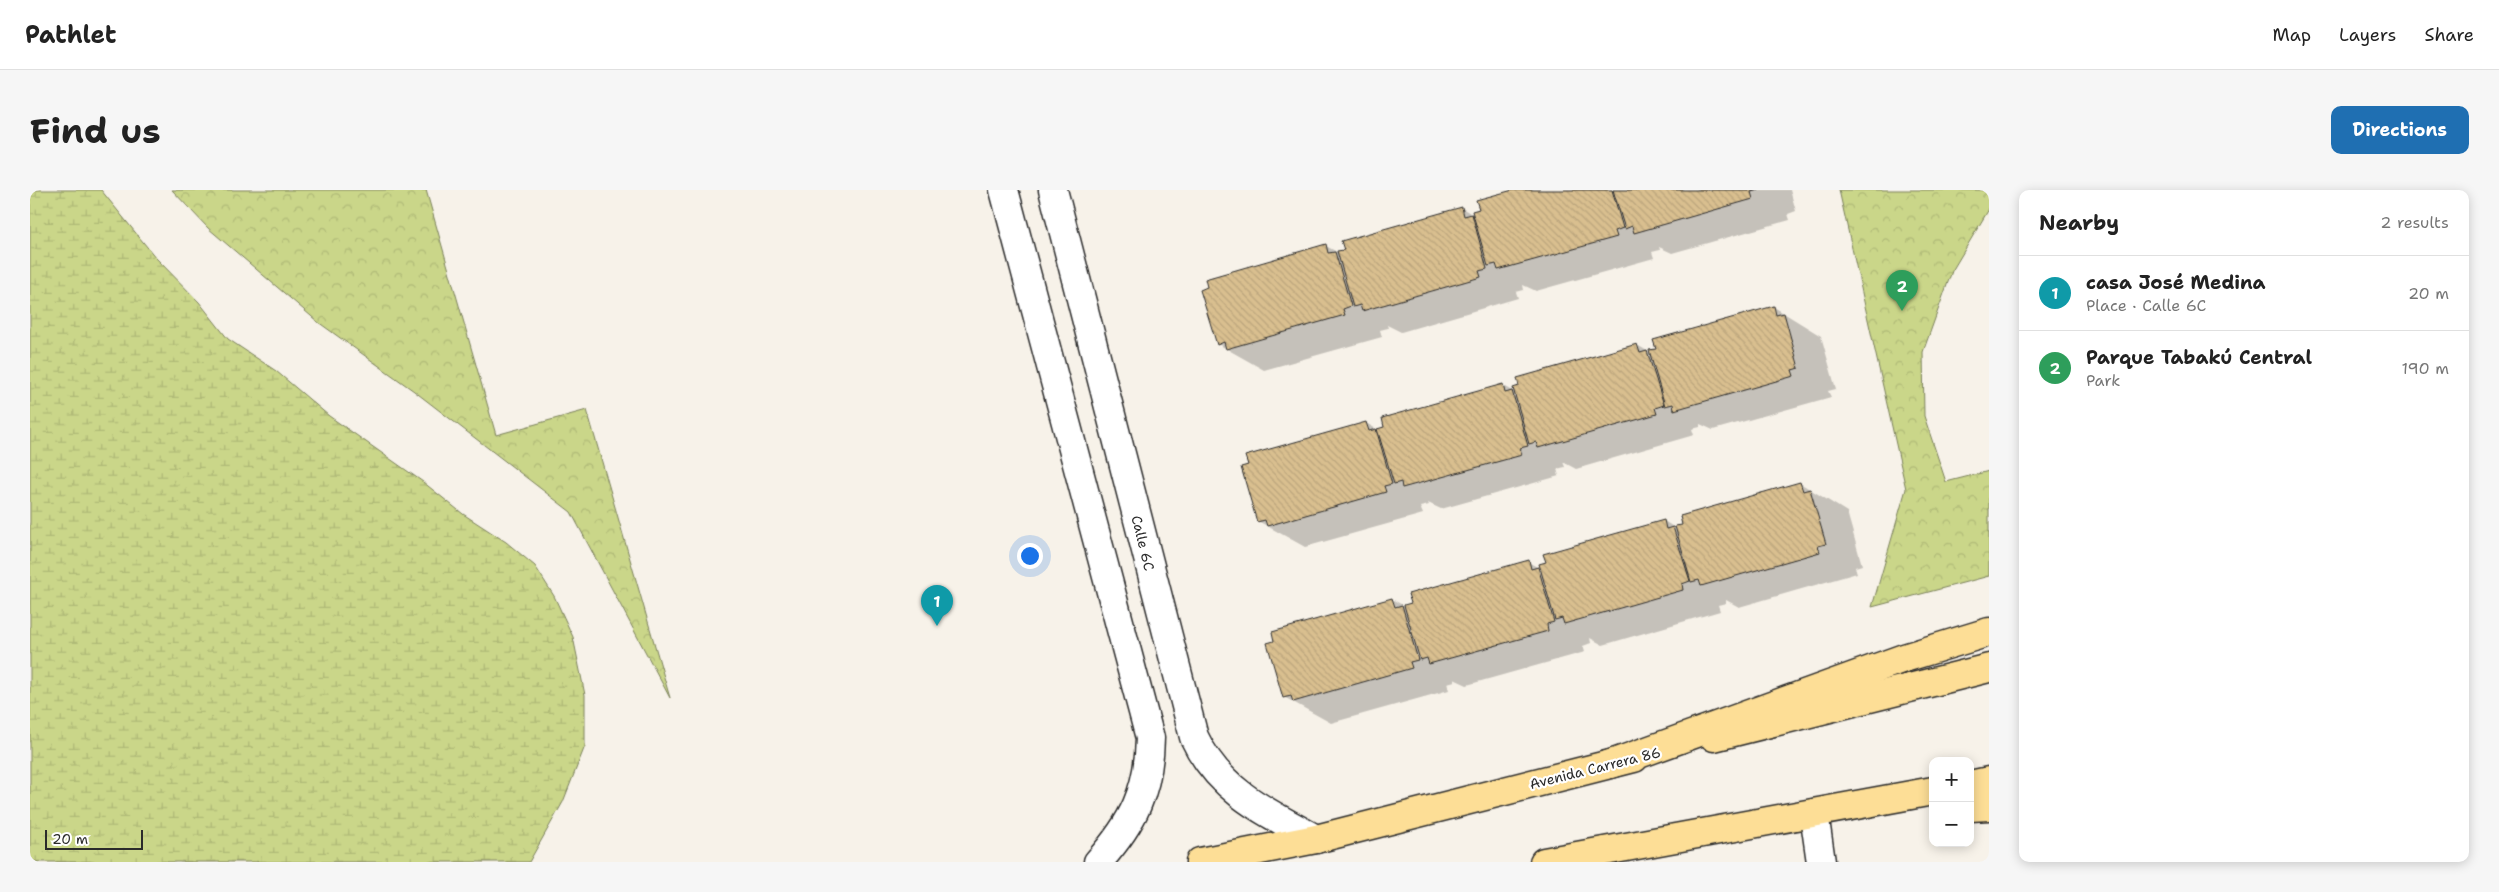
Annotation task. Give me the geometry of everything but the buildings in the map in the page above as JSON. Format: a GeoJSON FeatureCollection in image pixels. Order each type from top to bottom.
{"type":"FeatureCollection","features":[{"type":"Feature","properties":{"kind":"main road"},"geometry":{"type":"LineString","coordinates":[[1611,764],[1904,658],[1989,632]]}},
{"type":"Feature","properties":{"kind":"main road","name":"Avenida Carrera 86"},"geometry":{"type":"LineString","coordinates":[[1200,862],[1316,838],[1982,669]]}},
{"type":"Feature","properties":{"kind":"main road"},"geometry":{"type":"LineString","coordinates":[[1974,784],[1989,781]]}},
{"type":"Feature","properties":{"kind":"main road"},"geometry":{"type":"LineString","coordinates":[[1544,862],[1929,793]]}},
{"type":"Feature","properties":{"kind":"main road"},"geometry":{"type":"LineString","coordinates":[[1974,807],[1989,806]]}},
{"type":"Feature","properties":{"kind":"main road"},"geometry":{"type":"LineString","coordinates":[[1814,813],[1929,808]]}},
{"type":"Feature","properties":{"kind":"street"},"geometry":{"type":"LineString","coordinates":[[1004,190],[1150,738],[1150,766],[1133,815],[1113,845],[1098,862]]}},
{"type":"Feature","properties":{"kind":"street","name":"Calle 6C"},"geometry":{"type":"LineString","coordinates":[[1053,190],[1194,737],[1204,758],[1234,790],[1267,813],[1316,838]]}},
{"type":"Feature","properties":{"kind":"street"},"geometry":{"type":"LineString","coordinates":[[1814,813],[1821,862]]}},
{"type":"Feature","properties":{"kind":"green space"},"geometry":{"type":"Polygon","coordinates":[[[30,190],[101,190],[156,258],[199,302],[228,339],[276,371],[329,416],[423,482],[463,514],[506,542],[535,566],[554,596],[573,637],[585,695],[585,746],[563,802],[529,862],[30,862],[30,190]]]}},
{"type":"Feature","properties":{"kind":"green space"},"geometry":{"type":"Polygon","coordinates":[[[172,190],[426,190],[496,435],[587,410],[670,698],[571,512],[414,391],[318,322],[208,228],[172,190]]]}},
{"type":"Feature","properties":{"kind":"green space"},"geometry":{"type":"Polygon","coordinates":[[[1839,190],[1989,190],[1989,209],[1952,271],[1923,352],[1924,416],[1946,482],[1989,471],[1989,576],[1872,607],[1906,489],[1839,190]]]}},
{"type":"Feature","properties":{"kind":"place","name":"Parque Tabakú Central"},"geometry":{"type":"Point","coordinates":[1902,311]}},
{"type":"Feature","properties":{"kind":"place","name":"casa José Medina"},"geometry":{"type":"Point","coordinates":[937,626]}}]}
